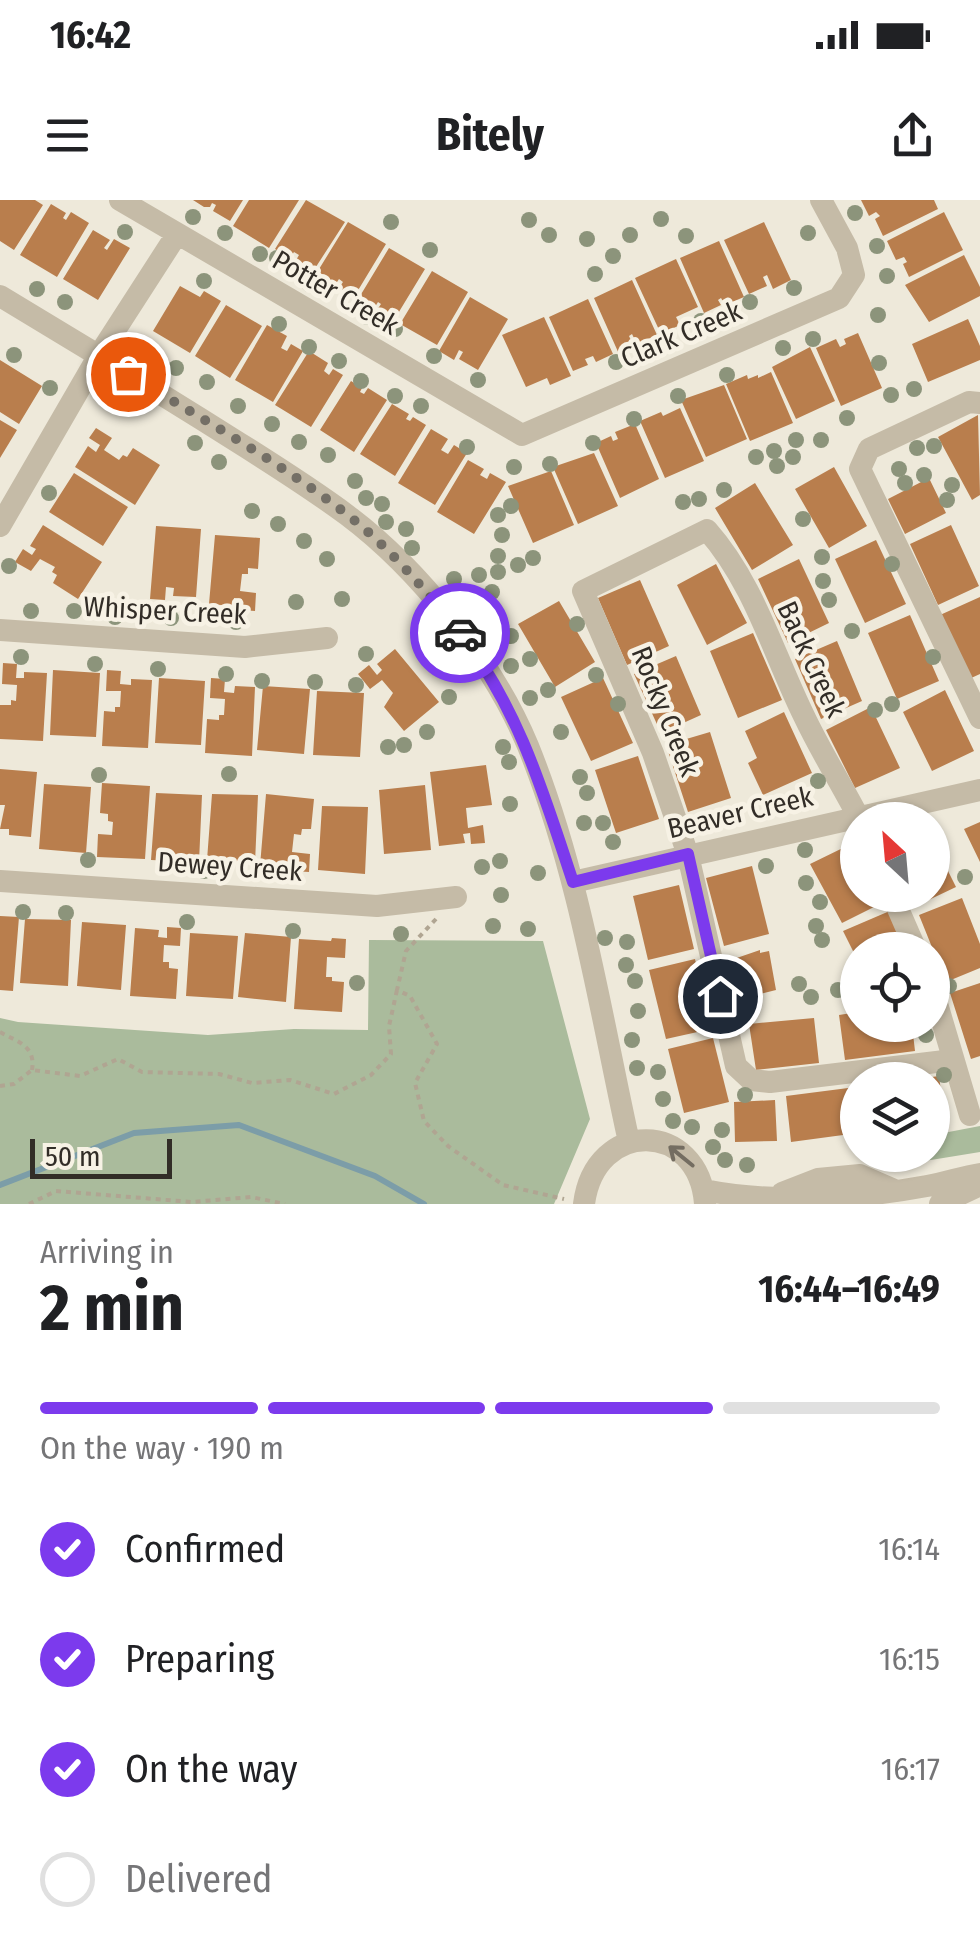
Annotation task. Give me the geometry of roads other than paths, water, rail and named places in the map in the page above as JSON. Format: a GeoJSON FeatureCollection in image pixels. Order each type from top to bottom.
{"type":"FeatureCollection","features":[{"type":"Feature","properties":{"kind":"street","name":"Potter Creek"},"geometry":{"type":"LineString","coordinates":[[120,200],[522,435]]}},
{"type":"Feature","properties":{"kind":"street","name":"Clark Creek"},"geometry":{"type":"LineString","coordinates":[[522,435],[839,298],[854,275],[848,248],[821,200]]}},
{"type":"Feature","properties":{"kind":"street"},"geometry":{"type":"LineString","coordinates":[[0,526],[99,355],[177,234]]}},
{"type":"Feature","properties":{"kind":"street"},"geometry":{"type":"LineString","coordinates":[[0,296],[293,476],[350,517],[402,564],[468,644],[499,690],[527,745],[573,882],[629,1142]]}},
{"type":"Feature","properties":{"kind":"street"},"geometry":{"type":"LineString","coordinates":[[974,402],[870,449],[860,469],[980,718]]}},
{"type":"Feature","properties":{"kind":"street","name":"Back Creek"},"geometry":{"type":"LineString","coordinates":[[584,591],[707,530],[729,555],[761,616],[804,717],[850,802]]}},
{"type":"Feature","properties":{"kind":"street","name":"Rocky Creek"},"geometry":{"type":"LineString","coordinates":[[584,591],[654,753],[688,854],[736,1066],[751,1080],[770,1082],[954,1060]]}},
{"type":"Feature","properties":{"kind":"street","name":"Whisper Creek"},"geometry":{"type":"LineString","coordinates":[[0,630],[244,647],[327,638]]}},
{"type":"Feature","properties":{"kind":"street","name":"Beaver Creek"},"geometry":{"type":"LineString","coordinates":[[928,802],[980,790]]}},
{"type":"Feature","properties":{"kind":"street","name":"Beaver Creek"},"geometry":{"type":"LineString","coordinates":[[573,882],[840,822]]}},
{"type":"Feature","properties":{"kind":"street","name":"Dewey Creek"},"geometry":{"type":"LineString","coordinates":[[0,881],[376,906],[456,897]]}},
{"type":"Feature","properties":{"kind":"street"},"geometry":{"type":"LineString","coordinates":[[950,1042],[970,1115]]}},
{"type":"Feature","properties":{"kind":"street"},"geometry":{"type":"LineString","coordinates":[[584,1204],[586,1184],[596,1165],[610,1151],[629,1142],[648,1140],[666,1144],[695,1167],[704,1197],[843,1196],[897,1191],[980,1174]]}},
{"type":"Feature","properties":{"kind":"street"},"geometry":{"type":"LineString","coordinates":[[940,1204],[980,1185]]}},
{"type":"Feature","properties":{"kind":"waterway"},"geometry":{"type":"LineString","coordinates":[[0,1185],[134,1133],[239,1125],[375,1176],[424,1204]]}}]}
